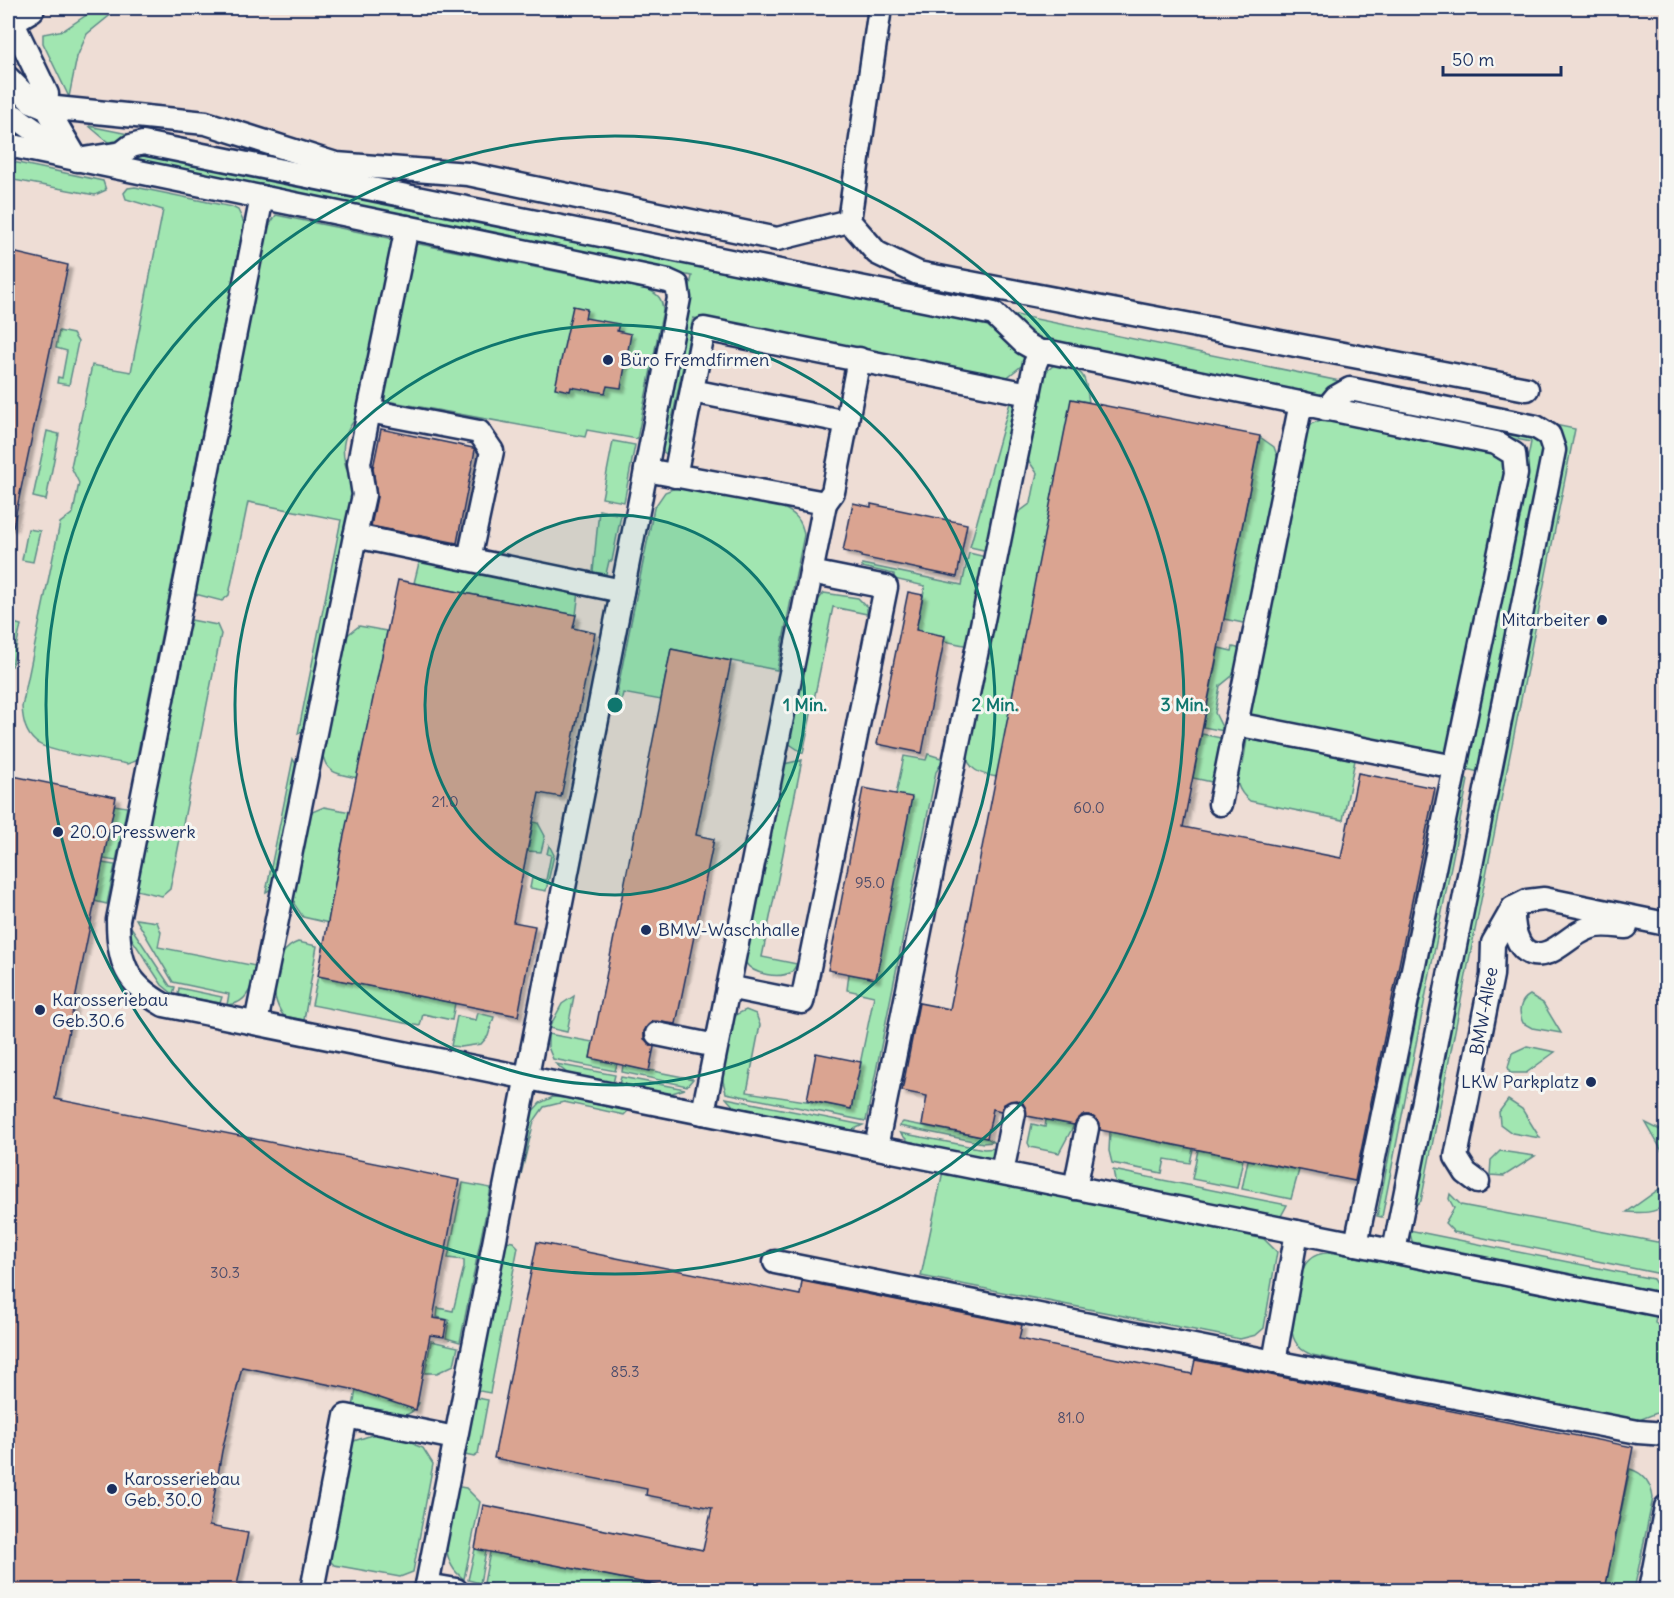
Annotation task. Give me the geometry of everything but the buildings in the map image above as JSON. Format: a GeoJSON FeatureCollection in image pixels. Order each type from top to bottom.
{"type":"FeatureCollection","features":[{"type":"Feature","properties":{"kind":"lane"},"geometry":{"type":"LineString","coordinates":[[849,221],[880,8]]}},
{"type":"Feature","properties":{"kind":"lane"},"geometry":{"type":"LineString","coordinates":[[16,16],[47,94],[46,107],[77,160]]}},
{"type":"Feature","properties":{"kind":"lane"},"geometry":{"type":"LineString","coordinates":[[8,78],[31,101],[46,107],[206,123],[336,164],[468,174],[777,239],[849,221]]}},
{"type":"Feature","properties":{"kind":"lane"},"geometry":{"type":"LineString","coordinates":[[8,115],[14,116],[77,160],[122,153],[132,146],[143,143],[994,314],[1024,343],[1040,352],[1050,352],[1496,443],[1514,454],[1516,474],[1356,1244]]}},
{"type":"Feature","properties":{"kind":"lane"},"geometry":{"type":"LineString","coordinates":[[8,145],[668,281],[677,285],[679,298],[646,470],[426,1588],[456,1590]]}},
{"type":"Feature","properties":{"kind":"lane"},"geometry":{"type":"LineString","coordinates":[[262,197],[118,920],[118,948],[127,973],[142,993],[164,1005],[1666,1306]]}},
{"type":"Feature","properties":{"kind":"lane"},"geometry":{"type":"LineString","coordinates":[[849,221],[878,253],[918,273],[1527,389]]}},
{"type":"Feature","properties":{"kind":"lane"},"geometry":{"type":"LineString","coordinates":[[256,1023],[364,495],[359,463],[407,227]]}},
{"type":"Feature","properties":{"kind":"lane"},"geometry":{"type":"LineString","coordinates":[[675,476],[704,328],[1029,394]]}},
{"type":"Feature","properties":{"kind":"lane"},"geometry":{"type":"LineString","coordinates":[[876,1148],[1029,394],[1040,352]]}},
{"type":"Feature","properties":{"kind":"lane"},"geometry":{"type":"LineString","coordinates":[[703,1113],[825,503],[833,492],[859,359]]}},
{"type":"Feature","properties":{"kind":"lane"},"geometry":{"type":"LineString","coordinates":[[1326,409],[1336,397],[1350,389],[1536,427],[1549,435],[1554,450],[1394,1251]]}},
{"type":"Feature","properties":{"kind":"lane"},"geometry":{"type":"LineString","coordinates":[[692,391],[847,422]]}},
{"type":"Feature","properties":{"kind":"lane"},"geometry":{"type":"LineString","coordinates":[[1220,804],[1301,403]]}},
{"type":"Feature","properties":{"kind":"lane"},"geometry":{"type":"LineString","coordinates":[[369,411],[479,432],[492,451],[469,559]]}},
{"type":"Feature","properties":{"kind":"lane"},"geometry":{"type":"LineString","coordinates":[[646,470],[825,503]]}},
{"type":"Feature","properties":{"kind":"lane"},"geometry":{"type":"LineString","coordinates":[[355,536],[622,591]]}},
{"type":"Feature","properties":{"kind":"lane"},"geometry":{"type":"LineString","coordinates":[[728,987],[802,1002],[886,587],[811,572]]}},
{"type":"Feature","properties":{"kind":"lane"},"geometry":{"type":"LineString","coordinates":[[1236,724],[1455,767]]}},
{"type":"Feature","properties":{"kind":"lane"},"geometry":{"type":"LineString","coordinates":[[1666,924],[1544,899],[1527,901],[1514,908],[1512,929],[1518,943],[1529,952],[1548,953],[1590,927],[1627,927],[1666,935]]}},
{"type":"Feature","properties":{"kind":"lane","name":"BMW-Allee"},"geometry":{"type":"LineString","coordinates":[[1478,1182],[1466,1173],[1456,1156],[1492,975],[1493,943],[1514,908]]}},
{"type":"Feature","properties":{"kind":"lane"},"geometry":{"type":"LineString","coordinates":[[657,1035],[716,1046]]}},
{"type":"Feature","properties":{"kind":"lane"},"geometry":{"type":"LineString","coordinates":[[1002,1172],[1014,1113]]}},
{"type":"Feature","properties":{"kind":"lane"},"geometry":{"type":"LineString","coordinates":[[1075,1188],[1087,1128]]}},
{"type":"Feature","properties":{"kind":"lane"},"geometry":{"type":"LineString","coordinates":[[1274,1362],[1297,1232]]}},
{"type":"Feature","properties":{"kind":"lane"},"geometry":{"type":"LineString","coordinates":[[775,1262],[1274,1362],[1638,1432],[1666,1434]]}},
{"type":"Feature","properties":{"kind":"lane"},"geometry":{"type":"LineString","coordinates":[[312,1590],[346,1416],[455,1438]]}},
{"type":"Feature","properties":{"kind":"lane"},"geometry":{"type":"LineString","coordinates":[[1650,1590],[1666,1507]]}},
{"type":"Feature","properties":{"kind":"green space"},"geometry":{"type":"Polygon","coordinates":[[[97,8],[119,8],[87,34],[77,57],[69,97],[43,43],[43,34],[64,30],[97,8]]]}},
{"type":"Feature","properties":{"kind":"green space"},"geometry":{"type":"Polygon","coordinates":[[[89,126],[1575,429],[1421,1201],[1394,1220],[1391,1216],[1479,772],[1466,769],[1531,442],[1317,399],[1312,393],[1030,339],[1025,363],[1005,379],[693,318],[668,439],[671,457],[665,454],[659,438],[692,276],[134,164],[89,126]]]}},
{"type":"Feature","properties":{"kind":"green space"},"geometry":{"type":"Polygon","coordinates":[[[8,161],[103,181],[106,190],[95,195],[8,179],[8,161]]]}},
{"type":"Feature","properties":{"kind":"green space"},"geometry":{"type":"Polygon","coordinates":[[[135,187],[232,207],[238,210],[244,223],[136,761],[127,764],[65,753],[43,746],[32,738],[27,730],[22,707],[60,523],[73,513],[79,483],[71,467],[92,365],[131,372],[163,210],[126,199],[124,193],[128,188],[135,187]]]}},
{"type":"Feature","properties":{"kind":"green space"},"geometry":{"type":"Polygon","coordinates":[[[276,215],[389,238],[395,243],[363,410],[344,440],[344,460],[356,494],[306,730],[298,734],[341,520],[248,502],[229,595],[222,601],[195,594],[268,227],[276,215]]]}},
{"type":"Feature","properties":{"kind":"green space"},"geometry":{"type":"Polygon","coordinates":[[[419,244],[649,290],[658,296],[663,310],[637,439],[587,430],[585,437],[376,399],[411,245],[419,244]]]}},
{"type":"Feature","properties":{"kind":"green space"},"geometry":{"type":"Polygon","coordinates":[[[59,331],[73,334],[78,342],[69,385],[57,383],[58,377],[62,378],[67,351],[56,348],[59,331]]]}},
{"type":"Feature","properties":{"kind":"green space"},"geometry":{"type":"Polygon","coordinates":[[[1061,364],[1076,370],[1083,377],[1089,402],[1072,399],[997,777],[975,770],[969,763],[965,751],[1011,518],[1031,503],[1037,473],[1024,454],[1041,376],[1054,365],[1061,364]]]}},
{"type":"Feature","properties":{"kind":"green space"},"geometry":{"type":"Polygon","coordinates":[[[1011,399],[1017,405],[988,551],[970,547],[1011,399]]]}},
{"type":"Feature","properties":{"kind":"green space"},"geometry":{"type":"Polygon","coordinates":[[[1325,418],[1500,454],[1508,466],[1450,748],[1439,755],[1252,718],[1250,712],[1306,431],[1311,424],[1325,418]]]}},
{"type":"Feature","properties":{"kind":"green space"},"geometry":{"type":"Polygon","coordinates":[[[47,431],[59,434],[46,500],[33,497],[47,431]]]}},
{"type":"Feature","properties":{"kind":"green space"},"geometry":{"type":"Polygon","coordinates":[[[1260,437],[1274,447],[1280,464],[1248,624],[1224,619],[1260,437]]]}},
{"type":"Feature","properties":{"kind":"green space"},"geometry":{"type":"Polygon","coordinates":[[[613,441],[635,445],[624,502],[602,498],[613,441]]]}},
{"type":"Feature","properties":{"kind":"green space"},"geometry":{"type":"Polygon","coordinates":[[[675,488],[686,488],[781,507],[800,521],[804,535],[777,670],[671,649],[661,700],[623,693],[620,706],[617,692],[654,508],[665,492],[675,488]]]}},
{"type":"Feature","properties":{"kind":"green space"},"geometry":{"type":"Polygon","coordinates":[[[599,510],[621,515],[612,561],[609,561],[606,574],[593,572],[599,510]]]}},
{"type":"Feature","properties":{"kind":"green space"},"geometry":{"type":"Polygon","coordinates":[[[28,529],[40,531],[33,562],[22,560],[28,529]]]}},
{"type":"Feature","properties":{"kind":"green space"},"geometry":{"type":"Polygon","coordinates":[[[969,553],[986,557],[969,646],[944,641],[945,636],[902,628],[902,622],[917,625],[925,586],[894,579],[894,574],[862,567],[862,564],[962,585],[969,553]]]}},
{"type":"Feature","properties":{"kind":"green space"},"geometry":{"type":"Polygon","coordinates":[[[420,559],[579,592],[576,615],[414,583],[420,559]]]}},
{"type":"Feature","properties":{"kind":"green space"},"geometry":{"type":"Polygon","coordinates":[[[824,593],[858,598],[867,607],[867,614],[833,607],[803,753],[788,743],[815,604],[824,593]]]}},
{"type":"Feature","properties":{"kind":"green space"},"geometry":{"type":"Polygon","coordinates":[[[191,620],[217,625],[221,634],[170,889],[162,896],[136,890],[191,620]]]}},
{"type":"Feature","properties":{"kind":"green space"},"geometry":{"type":"Polygon","coordinates":[[[10,622],[21,625],[12,666],[8,665],[10,622]]]}},
{"type":"Feature","properties":{"kind":"green space"},"geometry":{"type":"Polygon","coordinates":[[[359,626],[387,631],[358,778],[339,774],[329,769],[322,751],[345,637],[359,626]]]}},
{"type":"Feature","properties":{"kind":"green space"},"geometry":{"type":"Polygon","coordinates":[[[1233,647],[1242,649],[1237,672],[1220,686],[1215,713],[1224,731],[1203,727],[1219,648],[1232,651],[1233,647]]]}},
{"type":"Feature","properties":{"kind":"green space"},"geometry":{"type":"Polygon","coordinates":[[[1202,734],[1221,738],[1212,782],[1193,778],[1202,734]]]}},
{"type":"Feature","properties":{"kind":"green space"},"geometry":{"type":"Polygon","coordinates":[[[1247,739],[1355,760],[1343,820],[1250,801],[1245,797],[1239,789],[1237,763],[1243,764],[1247,739]]]}},
{"type":"Feature","properties":{"kind":"green space"},"geometry":{"type":"Polygon","coordinates":[[[928,754],[944,759],[936,772],[866,1121],[726,1093],[722,1077],[733,1020],[737,1014],[746,1010],[756,1014],[760,1025],[747,1092],[851,1108],[874,996],[847,990],[849,974],[876,979],[896,794],[904,756],[926,760],[928,754]]]}},
{"type":"Feature","properties":{"kind":"green space"},"geometry":{"type":"Polygon","coordinates":[[[293,759],[298,768],[273,888],[266,892],[293,759]]]}},
{"type":"Feature","properties":{"kind":"green space"},"geometry":{"type":"Polygon","coordinates":[[[802,760],[762,957],[797,964],[792,972],[787,974],[760,973],[745,962],[784,764],[802,760]]]}},
{"type":"Feature","properties":{"kind":"green space"},"geometry":{"type":"Polygon","coordinates":[[[1464,779],[1468,780],[1382,1217],[1377,1216],[1464,779]]]}},
{"type":"Feature","properties":{"kind":"green space"},"geometry":{"type":"Polygon","coordinates":[[[114,805],[127,807],[116,861],[103,859],[114,805]]]}},
{"type":"Feature","properties":{"kind":"green space"},"geometry":{"type":"Polygon","coordinates":[[[324,807],[351,812],[342,845],[329,923],[303,917],[294,904],[293,893],[308,817],[312,812],[324,807]]]}},
{"type":"Feature","properties":{"kind":"green space"},"geometry":{"type":"Polygon","coordinates":[[[533,822],[538,823],[545,836],[541,852],[528,851],[533,822]]]}},
{"type":"Feature","properties":{"kind":"green space"},"geometry":{"type":"Polygon","coordinates":[[[549,845],[554,855],[546,891],[530,888],[532,878],[546,880],[551,855],[547,854],[549,845]]]}},
{"type":"Feature","properties":{"kind":"green space"},"geometry":{"type":"Polygon","coordinates":[[[102,863],[115,865],[107,904],[94,901],[102,863]]]}},
{"type":"Feature","properties":{"kind":"green space"},"geometry":{"type":"Polygon","coordinates":[[[136,919],[157,922],[161,932],[158,947],[256,966],[249,992],[240,1001],[227,1005],[229,994],[173,982],[136,919]]]}},
{"type":"Feature","properties":{"kind":"green space"},"geometry":{"type":"Polygon","coordinates":[[[126,926],[131,927],[170,986],[175,987],[173,994],[162,985],[128,933],[126,926]]]}},
{"type":"Feature","properties":{"kind":"green space"},"geometry":{"type":"Polygon","coordinates":[[[298,942],[317,946],[304,1020],[284,1016],[275,997],[274,986],[277,964],[289,947],[298,942]]]}},
{"type":"Feature","properties":{"kind":"green space"},"geometry":{"type":"Polygon","coordinates":[[[318,976],[455,1003],[452,1020],[423,1014],[420,1026],[312,1005],[318,976]]]}},
{"type":"Feature","properties":{"kind":"green space"},"geometry":{"type":"Polygon","coordinates":[[[179,988],[222,997],[220,1003],[178,995],[179,988]]]}},
{"type":"Feature","properties":{"kind":"green space"},"geometry":{"type":"Polygon","coordinates":[[[1530,995],[1543,1003],[1561,1033],[1532,1028],[1523,1023],[1520,1008],[1530,995]]]}},
{"type":"Feature","properties":{"kind":"green space"},"geometry":{"type":"Polygon","coordinates":[[[574,996],[567,1032],[549,1028],[562,1004],[574,996]]]}},
{"type":"Feature","properties":{"kind":"green space"},"geometry":{"type":"Polygon","coordinates":[[[478,1013],[494,1017],[488,1036],[481,1044],[451,1046],[457,1016],[476,1020],[478,1013]]]}},
{"type":"Feature","properties":{"kind":"green space"},"geometry":{"type":"Polygon","coordinates":[[[548,1034],[593,1042],[590,1058],[617,1064],[615,1071],[553,1059],[548,1047],[548,1034]]]}},
{"type":"Feature","properties":{"kind":"green space"},"geometry":{"type":"Polygon","coordinates":[[[1527,1046],[1555,1052],[1526,1073],[1510,1073],[1508,1067],[1512,1053],[1527,1046]]]}},
{"type":"Feature","properties":{"kind":"green space"},"geometry":{"type":"Polygon","coordinates":[[[556,1064],[615,1075],[613,1083],[568,1074],[556,1064]]]}},
{"type":"Feature","properties":{"kind":"green space"},"geometry":{"type":"Polygon","coordinates":[[[623,1065],[693,1079],[687,1086],[622,1072],[623,1065]]]}},
{"type":"Feature","properties":{"kind":"green space"},"geometry":{"type":"Polygon","coordinates":[[[621,1077],[685,1089],[669,1094],[619,1084],[621,1077]]]}},
{"type":"Feature","properties":{"kind":"green space"},"geometry":{"type":"Polygon","coordinates":[[[553,1097],[628,1111],[624,1115],[564,1102],[544,1107],[534,1121],[518,1187],[531,1113],[540,1103],[553,1097]]]}},
{"type":"Feature","properties":{"kind":"green space"},"geometry":{"type":"Polygon","coordinates":[[[726,1098],[863,1125],[850,1131],[735,1108],[726,1098]]]}},
{"type":"Feature","properties":{"kind":"green space"},"geometry":{"type":"Polygon","coordinates":[[[1508,1100],[1522,1109],[1540,1138],[1512,1133],[1500,1124],[1499,1112],[1508,1100]]]}},
{"type":"Feature","properties":{"kind":"green space"},"geometry":{"type":"Polygon","coordinates":[[[1046,1120],[1074,1125],[1059,1153],[1030,1147],[1028,1143],[1032,1124],[1045,1127],[1046,1120]]]}},
{"type":"Feature","properties":{"kind":"green space"},"geometry":{"type":"Polygon","coordinates":[[[903,1122],[987,1138],[993,1142],[983,1143],[899,1126],[903,1122]]]}},
{"type":"Feature","properties":{"kind":"green space"},"geometry":{"type":"Polygon","coordinates":[[[1646,1123],[1666,1133],[1666,1158],[1646,1123]]]}},
{"type":"Feature","properties":{"kind":"green space"},"geometry":{"type":"Polygon","coordinates":[[[1110,1132],[1193,1149],[1190,1163],[1165,1159],[1162,1173],[1112,1163],[1109,1151],[1110,1132]]]}},
{"type":"Feature","properties":{"kind":"green space"},"geometry":{"type":"Polygon","coordinates":[[[900,1133],[984,1149],[1001,1148],[993,1160],[910,1143],[900,1133]]]}},
{"type":"Feature","properties":{"kind":"green space"},"geometry":{"type":"Polygon","coordinates":[[[1198,1150],[1243,1159],[1237,1188],[1192,1179],[1198,1150]]]}},
{"type":"Feature","properties":{"kind":"green space"},"geometry":{"type":"Polygon","coordinates":[[[1500,1151],[1535,1156],[1504,1176],[1490,1175],[1491,1160],[1500,1151]]]}},
{"type":"Feature","properties":{"kind":"green space"},"geometry":{"type":"Polygon","coordinates":[[[1248,1160],[1299,1170],[1291,1199],[1242,1189],[1248,1160]]]}},
{"type":"Feature","properties":{"kind":"green space"},"geometry":{"type":"Polygon","coordinates":[[[1113,1170],[1287,1205],[1280,1218],[1116,1185],[1113,1170]]]}},
{"type":"Feature","properties":{"kind":"green space"},"geometry":{"type":"Polygon","coordinates":[[[943,1171],[1264,1239],[1277,1252],[1264,1328],[1256,1335],[1240,1339],[921,1276],[943,1171]]]}},
{"type":"Feature","properties":{"kind":"green space"},"geometry":{"type":"Polygon","coordinates":[[[463,1183],[491,1188],[460,1342],[446,1338],[449,1320],[437,1317],[438,1308],[453,1311],[464,1267],[464,1260],[448,1258],[463,1183]]]}},
{"type":"Feature","properties":{"kind":"green space"},"geometry":{"type":"Polygon","coordinates":[[[1665,1185],[1666,1204],[1662,1207],[1648,1212],[1627,1212],[1665,1185]]]}},
{"type":"Feature","properties":{"kind":"green space"},"geometry":{"type":"Polygon","coordinates":[[[1450,1194],[1461,1205],[1657,1242],[1666,1241],[1666,1275],[1454,1232],[1445,1223],[1454,1208],[1449,1199],[1450,1194]]]}},
{"type":"Feature","properties":{"kind":"green space"},"geometry":{"type":"Polygon","coordinates":[[[1409,1230],[1653,1279],[1661,1292],[1648,1292],[1413,1245],[1409,1230]]]}},
{"type":"Feature","properties":{"kind":"green space"},"geometry":{"type":"Polygon","coordinates":[[[507,1241],[513,1242],[518,1247],[490,1393],[474,1390],[503,1246],[507,1241]]]}},
{"type":"Feature","properties":{"kind":"green space"},"geometry":{"type":"Polygon","coordinates":[[[1335,1253],[1656,1316],[1655,1323],[1666,1331],[1666,1389],[1662,1411],[1639,1420],[1312,1355],[1298,1346],[1292,1333],[1292,1312],[1296,1287],[1304,1266],[1309,1260],[1321,1254],[1335,1253]]]}},
{"type":"Feature","properties":{"kind":"green space"},"geometry":{"type":"Polygon","coordinates":[[[431,1341],[458,1347],[454,1365],[437,1373],[425,1373],[431,1341]]]}},
{"type":"Feature","properties":{"kind":"green space"},"geometry":{"type":"Polygon","coordinates":[[[356,1390],[419,1403],[407,1414],[389,1416],[353,1407],[356,1390]]]}},
{"type":"Feature","properties":{"kind":"green space"},"geometry":{"type":"Polygon","coordinates":[[[472,1397],[488,1400],[478,1454],[474,1457],[465,1455],[461,1450],[472,1397]]]}},
{"type":"Feature","properties":{"kind":"green space"},"geometry":{"type":"Polygon","coordinates":[[[378,1433],[416,1440],[415,1445],[423,1448],[433,1464],[413,1572],[400,1577],[334,1565],[328,1559],[347,1451],[354,1441],[378,1433]]]}},
{"type":"Feature","properties":{"kind":"green space"},"geometry":{"type":"Polygon","coordinates":[[[1630,1469],[1646,1479],[1653,1498],[1634,1590],[1605,1588],[1630,1469]]]}},
{"type":"Feature","properties":{"kind":"green space"},"geometry":{"type":"Polygon","coordinates":[[[454,1486],[466,1488],[480,1502],[464,1579],[449,1560],[447,1549],[447,1523],[454,1486]]]}},
{"type":"Feature","properties":{"kind":"green space"},"geometry":{"type":"Polygon","coordinates":[[[475,1549],[486,1551],[480,1583],[468,1580],[475,1549]]]}},
{"type":"Feature","properties":{"kind":"green space"},"geometry":{"type":"Polygon","coordinates":[[[490,1552],[680,1590],[519,1590],[484,1583],[490,1552]]]}},
{"type":"Feature","properties":{"kind":"place","name":"Büro Fremdfirmen"},"geometry":{"type":"Point","coordinates":[608,360]}},
{"type":"Feature","properties":{"kind":"place","name":"Mitarbeiter"},"geometry":{"type":"Point","coordinates":[1602,620]}},
{"type":"Feature","properties":{"kind":"place","name":"20.0 Presswerk"},"geometry":{"type":"Point","coordinates":[58,832]}},
{"type":"Feature","properties":{"kind":"place","name":"BMW-Waschhalle"},"geometry":{"type":"Point","coordinates":[646,930]}},
{"type":"Feature","properties":{"kind":"place","name":"Karosseriebau Geb.30.6"},"geometry":{"type":"Point","coordinates":[40,1010]}},
{"type":"Feature","properties":{"kind":"place","name":"LKW Parkplatz"},"geometry":{"type":"Point","coordinates":[1591,1082]}},
{"type":"Feature","properties":{"kind":"place","name":"Karosseriebau Geb. 30.0"},"geometry":{"type":"Point","coordinates":[112,1489]}}]}
